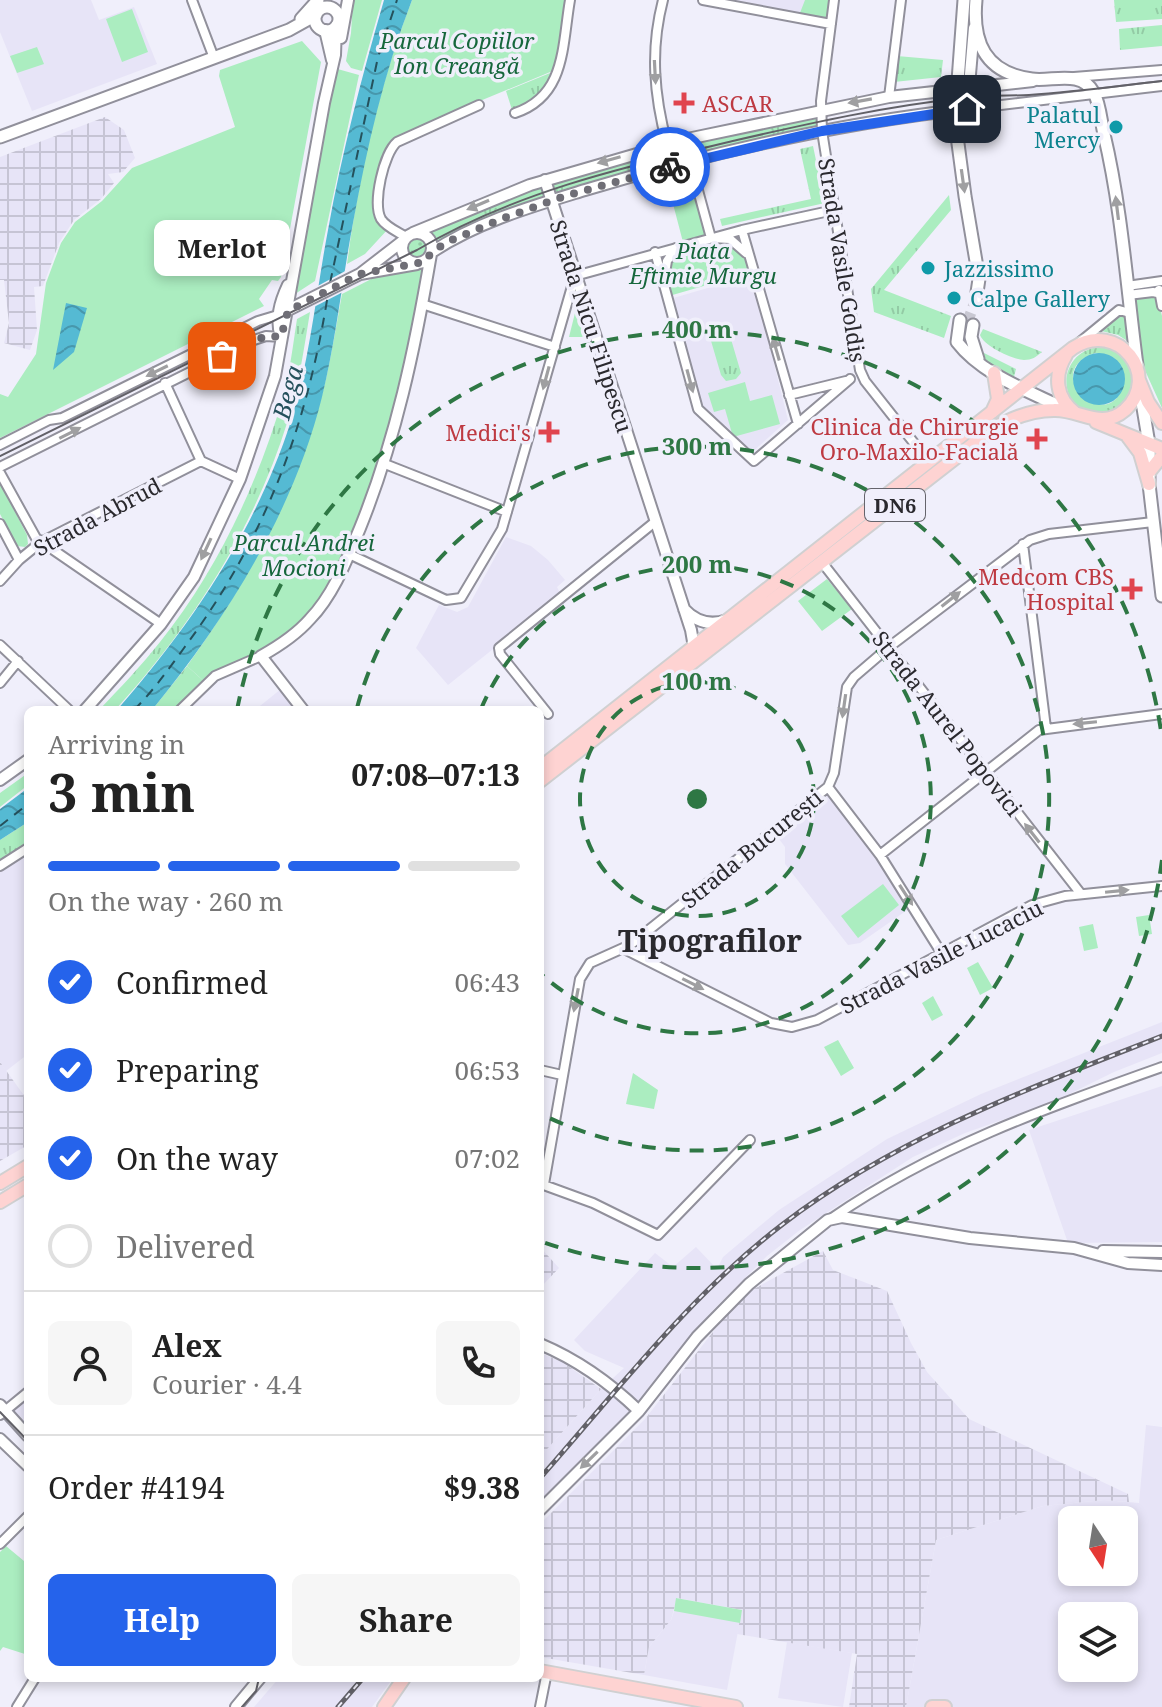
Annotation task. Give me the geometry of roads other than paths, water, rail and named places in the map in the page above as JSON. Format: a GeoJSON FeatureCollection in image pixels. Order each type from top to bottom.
{"type":"FeatureCollection","features":[{"type":"Feature","properties":{"kind":"main road"},"geometry":{"type":"LineString","coordinates":[[330,26],[341,0]]}},
{"type":"Feature","properties":{"kind":"main road"},"geometry":{"type":"LineString","coordinates":[[964,0],[961,109],[963,185],[975,251],[976,299]]}},
{"type":"Feature","properties":{"kind":"main road"},"geometry":{"type":"LineString","coordinates":[[976,0],[974,24],[978,42],[996,64],[1023,77],[1066,78],[1084,82],[1095,94],[1113,177],[1149,444],[1149,477],[1162,596]]}},
{"type":"Feature","properties":{"kind":"main road"},"geometry":{"type":"LineString","coordinates":[[289,30],[322,6]]}},
{"type":"Feature","properties":{"kind":"main road"},"geometry":{"type":"LineString","coordinates":[[322,6],[334,10],[330,26]]}},
{"type":"Feature","properties":{"kind":"main road"},"geometry":{"type":"LineString","coordinates":[[322,6],[315,21],[330,26]]}},
{"type":"Feature","properties":{"kind":"main road"},"geometry":{"type":"LineString","coordinates":[[0,137],[289,30],[330,26]]}},
{"type":"Feature","properties":{"kind":"main road"},"geometry":{"type":"LineString","coordinates":[[981,365],[967,323],[964,336],[968,353],[981,365],[1082,417]]}},
{"type":"Feature","properties":{"kind":"main road","name":"DN6"},"geometry":{"type":"LineString","coordinates":[[544,778],[818,557],[929,462],[1071,350],[1089,340],[1113,342],[1130,355],[1148,402],[1162,423]]}},
{"type":"Feature","properties":{"kind":"main road"},"geometry":{"type":"LineString","coordinates":[[1071,350],[1060,364],[1058,386],[1064,402],[1082,417]]}},
{"type":"Feature","properties":{"kind":"main road"},"geometry":{"type":"LineString","coordinates":[[988,415],[998,399],[994,373]]}},
{"type":"Feature","properties":{"kind":"main road","name":"DN6"},"geometry":{"type":"LineString","coordinates":[[1082,417],[1105,419],[1125,410],[1135,395],[1138,374]]}},
{"type":"Feature","properties":{"kind":"main road","name":"DN6"},"geometry":{"type":"LineString","coordinates":[[544,765],[696,653],[729,620],[1002,424],[1047,410],[1066,411],[1162,449]]}},
{"type":"Feature","properties":{"kind":"main road"},"geometry":{"type":"LineString","coordinates":[[1119,430],[1136,445],[1149,477]]}},
{"type":"Feature","properties":{"kind":"main road"},"geometry":{"type":"LineString","coordinates":[[1149,477],[1162,456]]}},
{"type":"Feature","properties":{"kind":"main road"},"geometry":{"type":"LineString","coordinates":[[0,1183],[24,1168]]}},
{"type":"Feature","properties":{"kind":"main road"},"geometry":{"type":"LineString","coordinates":[[0,1202],[24,1187]]}},
{"type":"Feature","properties":{"kind":"main road"},"geometry":{"type":"LineString","coordinates":[[544,1671],[672,1701],[736,1707]]}},
{"type":"Feature","properties":{"kind":"main road"},"geometry":{"type":"LineString","coordinates":[[384,1707],[401,1682]]}},
{"type":"Feature","properties":{"kind":"main road"},"geometry":{"type":"LineString","coordinates":[[932,1707],[945,1707]]}},
{"type":"Feature","properties":{"kind":"street"},"geometry":{"type":"LineString","coordinates":[[192,0],[214,58]]}},
{"type":"Feature","properties":{"kind":"street"},"geometry":{"type":"LineString","coordinates":[[89,706],[161,624],[194,577],[240,479],[272,392],[291,279],[348,0]]}},
{"type":"Feature","properties":{"kind":"street"},"geometry":{"type":"LineString","coordinates":[[515,113],[535,105],[555,81],[570,0]]}},
{"type":"Feature","properties":{"kind":"street"},"geometry":{"type":"LineString","coordinates":[[663,0],[655,38],[654,73],[667,144]]}},
{"type":"Feature","properties":{"kind":"street"},"geometry":{"type":"LineString","coordinates":[[703,0],[831,24]]}},
{"type":"Feature","properties":{"kind":"street","name":"Strada Vasile Goldiș"},"geometry":{"type":"LineString","coordinates":[[834,0],[821,109],[822,131],[862,376],[929,462]]}},
{"type":"Feature","properties":{"kind":"street"},"geometry":{"type":"LineString","coordinates":[[889,97],[901,0]]}},
{"type":"Feature","properties":{"kind":"street"},"geometry":{"type":"LineString","coordinates":[[962,88],[974,24]]}},
{"type":"Feature","properties":{"kind":"street"},"geometry":{"type":"LineString","coordinates":[[330,26],[334,59]]}},
{"type":"Feature","properties":{"kind":"street"},"geometry":{"type":"LineString","coordinates":[[1066,78],[1162,70]]}},
{"type":"Feature","properties":{"kind":"street"},"geometry":{"type":"LineString","coordinates":[[0,445],[49,420],[62,418],[258,321],[288,311],[360,274],[408,237],[545,180],[667,144],[821,109],[889,97],[1050,80]]}},
{"type":"Feature","properties":{"kind":"street"},"geometry":{"type":"LineString","coordinates":[[360,274],[420,263],[473,230],[551,201],[690,161],[822,131],[961,109],[1162,86]]}},
{"type":"Feature","properties":{"kind":"street"},"geometry":{"type":"LineString","coordinates":[[184,706],[218,674],[261,656],[284,642],[311,619],[335,583],[385,464],[404,396],[432,253],[428,237],[408,237],[385,224],[378,209],[378,196],[391,148],[397,142],[479,105]]}},
{"type":"Feature","properties":{"kind":"street"},"geometry":{"type":"LineString","coordinates":[[690,161],[711,238]]}},
{"type":"Feature","properties":{"kind":"street","name":"Strada Nicu Filipescu"},"geometry":{"type":"LineString","coordinates":[[545,180],[696,653]]}},
{"type":"Feature","properties":{"kind":"street"},"geometry":{"type":"LineString","coordinates":[[349,554],[446,600],[457,600],[465,594],[498,538],[575,276],[682,245],[834,210]]}},
{"type":"Feature","properties":{"kind":"street"},"geometry":{"type":"LineString","coordinates":[[742,230],[798,424]]}},
{"type":"Feature","properties":{"kind":"street"},"geometry":{"type":"LineString","coordinates":[[408,237],[401,247],[403,255],[408,261],[420,263]]}},
{"type":"Feature","properties":{"kind":"street"},"geometry":{"type":"LineString","coordinates":[[711,238],[734,241],[743,248],[752,264]]}},
{"type":"Feature","properties":{"kind":"street"},"geometry":{"type":"LineString","coordinates":[[665,288],[667,261],[674,250],[682,245]]}},
{"type":"Feature","properties":{"kind":"street"},"geometry":{"type":"LineString","coordinates":[[655,252],[698,409],[754,461],[850,379]]}},
{"type":"Feature","properties":{"kind":"street"},"geometry":{"type":"LineString","coordinates":[[420,263],[427,280]]}},
{"type":"Feature","properties":{"kind":"street"},"geometry":{"type":"LineString","coordinates":[[1128,290],[1160,281],[1162,306]]}},
{"type":"Feature","properties":{"kind":"street"},"geometry":{"type":"LineString","coordinates":[[1128,290],[1161,294]]}},
{"type":"Feature","properties":{"kind":"street"},"geometry":{"type":"LineString","coordinates":[[422,304],[555,347]]}},
{"type":"Feature","properties":{"kind":"street"},"geometry":{"type":"LineString","coordinates":[[1071,350],[1119,310],[1130,313]]}},
{"type":"Feature","properties":{"kind":"street"},"geometry":{"type":"LineString","coordinates":[[161,624],[41,542],[29,528],[0,470],[254,340],[266,336],[281,337]]}},
{"type":"Feature","properties":{"kind":"street"},"geometry":{"type":"LineString","coordinates":[[789,395],[862,376]]}},
{"type":"Feature","properties":{"kind":"street"},"geometry":{"type":"LineString","coordinates":[[165,383],[201,461],[240,479]]}},
{"type":"Feature","properties":{"kind":"street","name":"Strada Abrud"},"geometry":{"type":"LineString","coordinates":[[0,581],[41,542],[201,461]]}},
{"type":"Feature","properties":{"kind":"street"},"geometry":{"type":"LineString","coordinates":[[385,464],[507,512]]}},
{"type":"Feature","properties":{"kind":"street"},"geometry":{"type":"LineString","coordinates":[[542,706],[500,654],[500,647],[656,521]]}},
{"type":"Feature","properties":{"kind":"street"},"geometry":{"type":"LineString","coordinates":[[1046,728],[1023,544],[1044,535],[1153,522]]}},
{"type":"Feature","properties":{"kind":"street"},"geometry":{"type":"LineString","coordinates":[[0,524],[19,560]]}},
{"type":"Feature","properties":{"kind":"street","name":"Strada București"},"geometry":{"type":"LineString","coordinates":[[544,1173],[583,973],[594,961],[624,949],[828,787],[834,773],[847,687],[856,674],[1023,544]]}},
{"type":"Feature","properties":{"kind":"street","name":"Strada Aurel Popovici"},"geometry":{"type":"LineString","coordinates":[[818,557],[1081,894]]}},
{"type":"Feature","properties":{"kind":"street"},"geometry":{"type":"LineString","coordinates":[[684,608],[701,621],[729,620]]}},
{"type":"Feature","properties":{"kind":"street"},"geometry":{"type":"LineString","coordinates":[[0,645],[65,706]]}},
{"type":"Feature","properties":{"kind":"street"},"geometry":{"type":"LineString","coordinates":[[261,656],[300,706]]}},
{"type":"Feature","properties":{"kind":"street"},"geometry":{"type":"LineString","coordinates":[[0,683],[18,661]]}},
{"type":"Feature","properties":{"kind":"street"},"geometry":{"type":"LineString","coordinates":[[544,709],[548,714]]}},
{"type":"Feature","properties":{"kind":"street"},"geometry":{"type":"LineString","coordinates":[[880,855],[1036,732],[1046,728],[1162,714]]}},
{"type":"Feature","properties":{"kind":"street"},"geometry":{"type":"LineString","coordinates":[[0,780],[24,763]]}},
{"type":"Feature","properties":{"kind":"street"},"geometry":{"type":"LineString","coordinates":[[828,787],[880,855],[942,954]]}},
{"type":"Feature","properties":{"kind":"street"},"geometry":{"type":"LineString","coordinates":[[0,866],[24,851]]}},
{"type":"Feature","properties":{"kind":"street","name":"Strada Vasile Lucaciu"},"geometry":{"type":"LineString","coordinates":[[624,949],[771,1023],[792,1027],[817,1020],[1027,907],[1053,898],[1162,886]]}},
{"type":"Feature","properties":{"kind":"street"},"geometry":{"type":"LineString","coordinates":[[544,1506],[639,1411],[697,1337],[733,1299],[774,1261],[828,1220],[891,1179],[949,1149],[1042,1110],[1162,1067]]}},
{"type":"Feature","properties":{"kind":"street"},"geometry":{"type":"LineString","coordinates":[[544,1071],[562,1075]]}},
{"type":"Feature","properties":{"kind":"street"},"geometry":{"type":"LineString","coordinates":[[544,1185],[593,1203],[658,1235],[750,1140]]}},
{"type":"Feature","properties":{"kind":"street"},"geometry":{"type":"LineString","coordinates":[[828,1220],[842,1217],[970,1238],[1093,1252],[1162,1252]]}},
{"type":"Feature","properties":{"kind":"street"},"geometry":{"type":"LineString","coordinates":[[1093,1252],[1128,1263],[1162,1265]]}},
{"type":"Feature","properties":{"kind":"street"},"geometry":{"type":"LineString","coordinates":[[544,1346],[586,1367],[639,1411]]}},
{"type":"Feature","properties":{"kind":"street"},"geometry":{"type":"LineString","coordinates":[[24,1395],[2,1411],[24,1432]]}},
{"type":"Feature","properties":{"kind":"street"},"geometry":{"type":"LineString","coordinates":[[0,1439],[24,1462]]}},
{"type":"Feature","properties":{"kind":"street"},"geometry":{"type":"LineString","coordinates":[[0,1544],[24,1520]]}},
{"type":"Feature","properties":{"kind":"street"},"geometry":{"type":"LineString","coordinates":[[17,1707],[33,1682]]}},
{"type":"Feature","properties":{"kind":"street"},"geometry":{"type":"LineString","coordinates":[[236,1707],[256,1682]]}},
{"type":"Feature","properties":{"kind":"street"},"geometry":{"type":"LineString","coordinates":[[540,1707],[542,1682]]}},
{"type":"Feature","properties":{"kind":"water"},"geometry":{"type":"Polygon","coordinates":[[[384,0],[412,0],[377,110],[353,223],[327,376],[294,482],[231,601],[180,675],[155,706],[120,706],[196,610],[240,538],[277,461],[303,374],[328,230],[360,86],[384,0]]]}},
{"type":"Feature","properties":{"kind":"water"},"geometry":{"type":"Polygon","coordinates":[[[66,303],[87,308],[74,352],[53,370],[66,303]]]}},
{"type":"Feature","properties":{"kind":"water"},"geometry":{"type":"Polygon","coordinates":[[[1099,353],[1117,361],[1125,379],[1117,397],[1099,405],[1081,397],[1073,379],[1081,361],[1099,353]]]}},
{"type":"Feature","properties":{"kind":"water"},"geometry":{"type":"Polygon","coordinates":[[[24,791],[24,825],[0,840],[0,809],[24,791]]]}},
{"type":"Feature","properties":{"kind":"tunnel"},"geometry":{"type":"LineString","coordinates":[[967,323],[976,299]]}},
{"type":"Feature","properties":{"kind":"tram line"},"geometry":{"type":"LineString","coordinates":[[0,456],[454,230],[572,183],[737,140],[878,110],[971,97],[1046,94],[1162,81]]}},
{"type":"Feature","properties":{"kind":"tram line"},"geometry":{"type":"LineString","coordinates":[[0,1412],[24,1437]]}},
{"type":"Feature","properties":{"kind":"tram line"},"geometry":{"type":"LineString","coordinates":[[242,1707],[256,1691],[258,1682]]}},
{"type":"Feature","properties":{"kind":"railway"},"geometry":{"type":"LineString","coordinates":[[544,1473],[686,1313],[717,1281],[783,1224],[827,1193],[918,1140],[1014,1095],[1162,1036]]}},
{"type":"Feature","properties":{"kind":"railway"},"geometry":{"type":"LineString","coordinates":[[338,1707],[360,1682]]}},
{"type":"Feature","properties":{"kind":"place","name":"ASCAR"},"geometry":{"type":"Point","coordinates":[684,103]}},
{"type":"Feature","properties":{"kind":"place","name":"Palatul Mercy"},"geometry":{"type":"Point","coordinates":[1116,127]}},
{"type":"Feature","properties":{"kind":"place","name":"Jazzissimo"},"geometry":{"type":"Point","coordinates":[928,268]}},
{"type":"Feature","properties":{"kind":"place","name":"Calpe Gallery"},"geometry":{"type":"Point","coordinates":[954,298]}},
{"type":"Feature","properties":{"kind":"place","name":"Merlot"},"geometry":{"type":"Point","coordinates":[222,356]}},
{"type":"Feature","properties":{"kind":"place","name":"Medici's"},"geometry":{"type":"Point","coordinates":[549,432]}},
{"type":"Feature","properties":{"kind":"place","name":"Clinica de Chirurgie Oro-Maxilo-Facială"},"geometry":{"type":"Point","coordinates":[1037,439]}},
{"type":"Feature","properties":{"kind":"place","name":"Medcom CBS Hospital"},"geometry":{"type":"Point","coordinates":[1132,589]}},
{"type":"Feature","properties":{"kind":"district","name":"Tipografilor"},"geometry":{"type":"Point","coordinates":[710,940]}},
{"type":"Feature","properties":{"kind":"park label","name":"Parcul Copiilor Ion Creangă"},"geometry":{"type":"Point","coordinates":[457,52]}},
{"type":"Feature","properties":{"kind":"park label","name":"Piața Eftimie Murgu"},"geometry":{"type":"Point","coordinates":[703,262]}},
{"type":"Feature","properties":{"kind":"park label","name":"Parcul Andrei Mocioni"},"geometry":{"type":"Point","coordinates":[304,554]}},
{"type":"Feature","properties":{"kind":"water label","name":"Bega"},"geometry":{"type":"Point","coordinates":[287,392]}}]}
